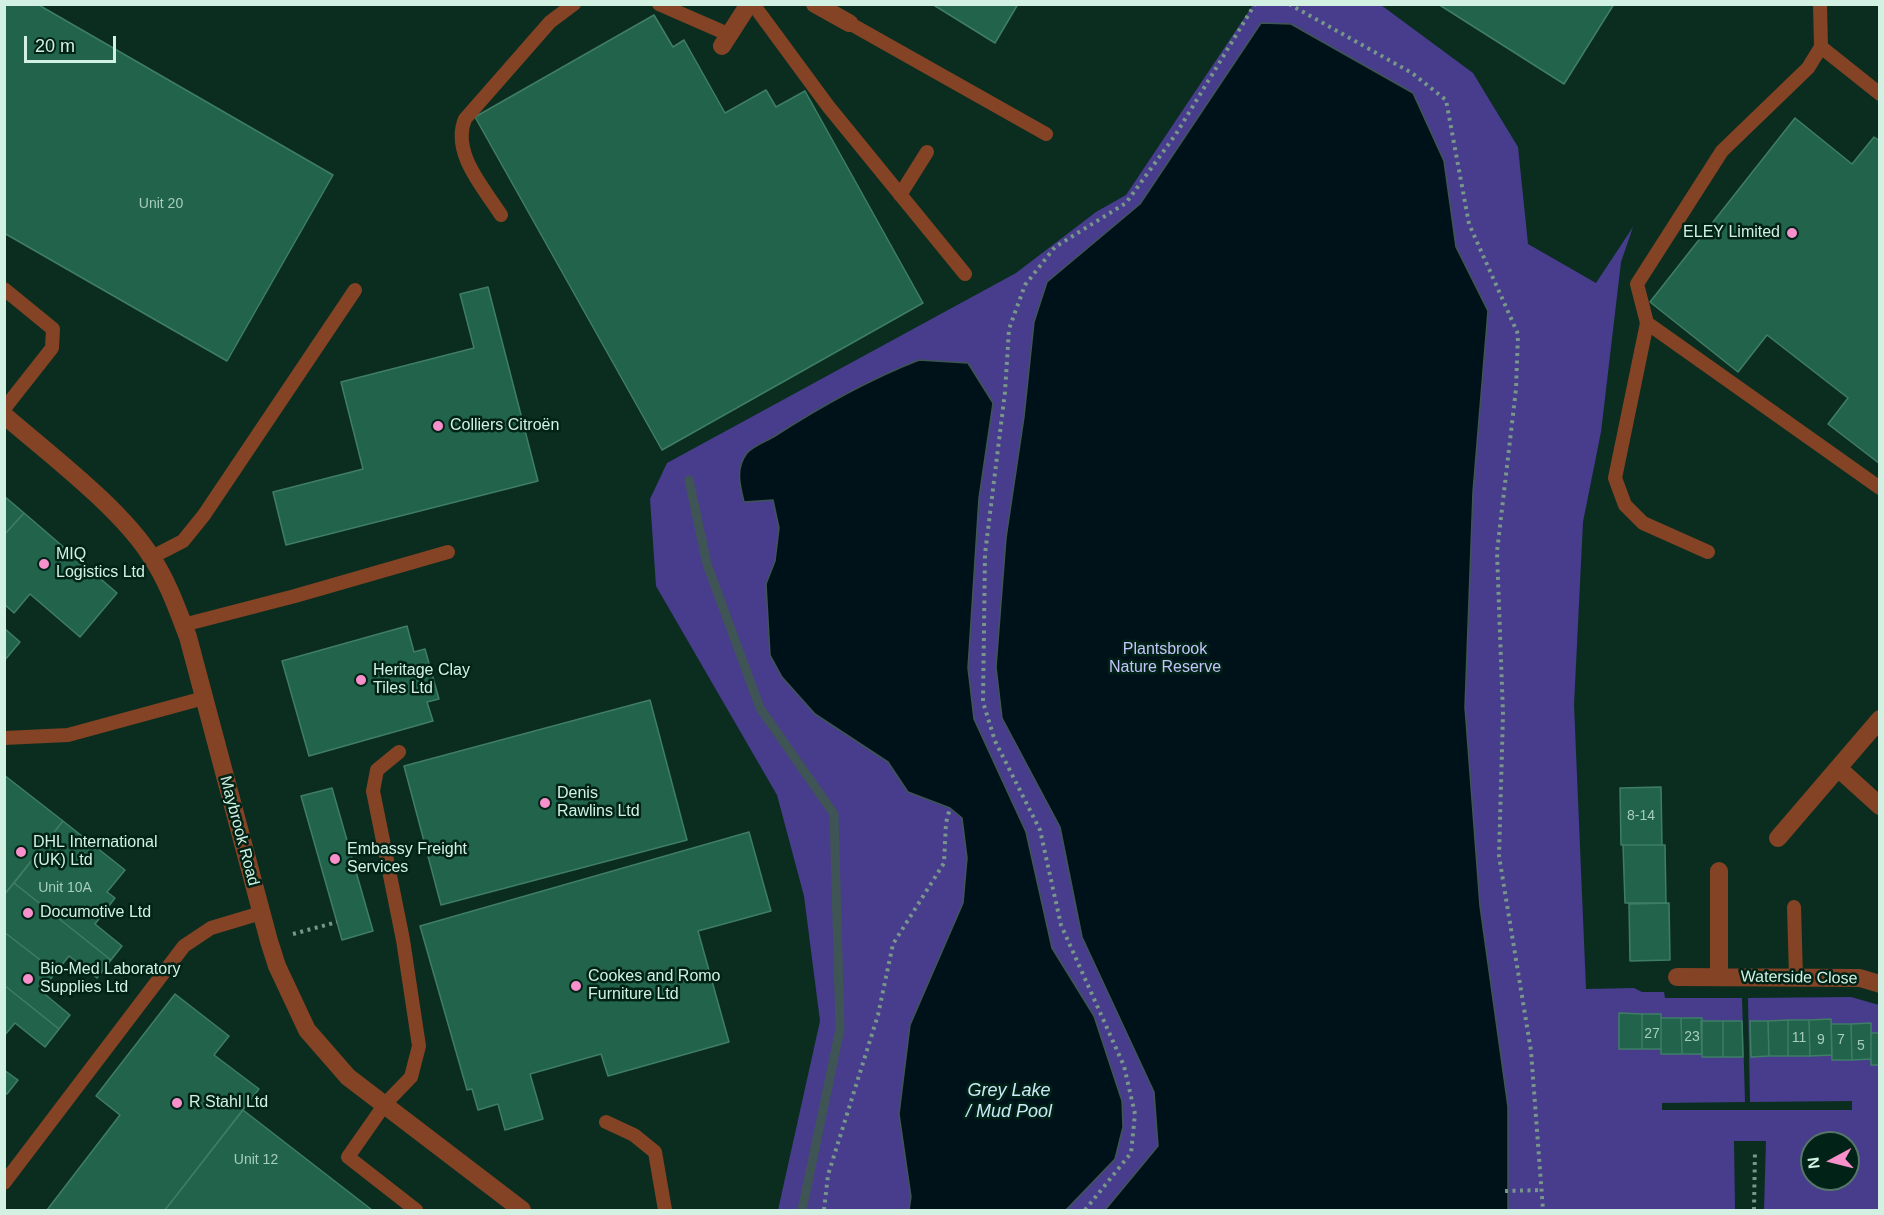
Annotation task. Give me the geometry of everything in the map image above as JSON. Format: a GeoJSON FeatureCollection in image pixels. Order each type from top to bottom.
{"type":"FeatureCollection","features":[{"type":"Feature","properties":{"kind":"street"},"geometry":{"type":"LineString","coordinates":[[726,41],[751,4]]}},
{"type":"Feature","properties":{"kind":"street"},"geometry":{"type":"LineString","coordinates":[[815,4],[849,23]]}},
{"type":"Feature","properties":{"kind":"street","name":"Maybrook Road"},"geometry":{"type":"LineString","coordinates":[[4,415],[85,485],[121,520],[152,557],[183,625],[277,966],[307,1030],[348,1077],[522,1210]]}},
{"type":"Feature","properties":{"kind":"street"},"geometry":{"type":"LineString","coordinates":[[1778,838],[1880,719]]}},
{"type":"Feature","properties":{"kind":"street"},"geometry":{"type":"LineString","coordinates":[[1838,768],[1880,806]]}},
{"type":"Feature","properties":{"kind":"street","name":"Waterside Close"},"geometry":{"type":"LineString","coordinates":[[1719,871],[1719,978]]}},
{"type":"Feature","properties":{"kind":"street","name":"Waterside Close"},"geometry":{"type":"LineString","coordinates":[[1677,977],[1860,978],[1880,984]]}},
{"type":"Feature","properties":{"kind":"lane"},"geometry":{"type":"LineString","coordinates":[[501,215],[471,169],[462,146],[460,130],[465,119],[550,22],[574,4]]}},
{"type":"Feature","properties":{"kind":"lane"},"geometry":{"type":"LineString","coordinates":[[659,4],[726,41]]}},
{"type":"Feature","properties":{"kind":"lane"},"geometry":{"type":"LineString","coordinates":[[751,4],[828,106],[966,274]]}},
{"type":"Feature","properties":{"kind":"lane"},"geometry":{"type":"LineString","coordinates":[[1708,552],[1643,523],[1625,504],[1615,478],[1647,323],[1637,284],[1722,151],[1809,68],[1821,46],[1820,4]]}},
{"type":"Feature","properties":{"kind":"lane"},"geometry":{"type":"LineString","coordinates":[[849,23],[1046,134]]}},
{"type":"Feature","properties":{"kind":"lane"},"geometry":{"type":"LineString","coordinates":[[1821,46],[1880,94]]}},
{"type":"Feature","properties":{"kind":"lane"},"geometry":{"type":"LineString","coordinates":[[900,195],[927,153]]}},
{"type":"Feature","properties":{"kind":"lane"},"geometry":{"type":"LineString","coordinates":[[4,289],[53,328],[52,348],[4,409]]}},
{"type":"Feature","properties":{"kind":"lane"},"geometry":{"type":"LineString","coordinates":[[152,557],[183,541],[204,515],[355,290]]}},
{"type":"Feature","properties":{"kind":"lane"},"geometry":{"type":"LineString","coordinates":[[1647,323],[1880,488]]}},
{"type":"Feature","properties":{"kind":"lane"},"geometry":{"type":"LineString","coordinates":[[183,625],[448,552]]}},
{"type":"Feature","properties":{"kind":"lane"},"geometry":{"type":"LineString","coordinates":[[4,738],[68,735],[204,698]]}},
{"type":"Feature","properties":{"kind":"lane"},"geometry":{"type":"LineString","coordinates":[[399,752],[377,770],[373,791],[403,940],[419,1046],[411,1077],[386,1104],[348,1157],[416,1210]]}},
{"type":"Feature","properties":{"kind":"lane"},"geometry":{"type":"LineString","coordinates":[[1794,908],[1796,977]]}},
{"type":"Feature","properties":{"kind":"lane"},"geometry":{"type":"LineString","coordinates":[[4,1183],[184,946],[211,928],[261,913]]}},
{"type":"Feature","properties":{"kind":"lane"},"geometry":{"type":"LineString","coordinates":[[606,1122],[634,1135],[655,1152],[665,1210]]}},
{"type":"Feature","properties":{"kind":"path"},"geometry":{"type":"LineString","coordinates":[[1084,1210],[1131,1153],[1135,1114],[1124,1066],[1061,925],[1040,830],[995,741],[983,702],[985,554],[1005,392],[1009,329],[1025,285],[1055,247],[1126,203],[1176,134],[1255,4]]}},
{"type":"Feature","properties":{"kind":"path"},"geometry":{"type":"LineString","coordinates":[[1289,4],[1412,74],[1446,100],[1469,224],[1518,334],[1516,389],[1497,552],[1503,714],[1500,856],[1531,1051],[1543,1210]]}},
{"type":"Feature","properties":{"kind":"path"},"geometry":{"type":"LineString","coordinates":[[824,1210],[828,1175],[878,1015],[893,944],[944,863],[950,808]]}},
{"type":"Feature","properties":{"kind":"path"},"geometry":{"type":"LineString","coordinates":[[269,941],[337,922]]}},
{"type":"Feature","properties":{"kind":"path"},"geometry":{"type":"LineString","coordinates":[[1754,1210],[1755,1151]]}},
{"type":"Feature","properties":{"kind":"path"},"geometry":{"type":"LineString","coordinates":[[1505,1191],[1542,1190]]}},
{"type":"Feature","properties":{"kind":"green space","name":"Plantsbrook Nature Reserve"},"geometry":{"type":"Polygon","coordinates":[[[1253,5],[1381,5],[1473,73],[1518,147],[1528,244],[1596,283],[1633,227],[1621,262],[1601,432],[1583,522],[1574,705],[1586,989],[1634,988],[1642,992],[1664,992],[1665,998],[1742,998],[1745,1102],[1662,1103],[1662,1110],[1852,1110],[1852,1101],[1750,1102],[1748,998],[1851,997],[1879,1005],[1879,1210],[1764,1210],[1766,1141],[1734,1141],[1735,1210],[778,1210],[820,1021],[804,896],[777,795],[656,586],[650,499],[667,463],[1016,273],[1096,212],[1126,195],[1253,5]]]}},
{"type":"Feature","properties":{"kind":"water"},"geometry":{"type":"Polygon","coordinates":[[[1261,23],[1291,24],[1413,93],[1444,161],[1456,247],[1488,311],[1473,492],[1465,707],[1480,906],[1508,1107],[1508,1210],[1105,1210],[1158,1146],[1154,1092],[1082,937],[1060,827],[1002,718],[996,667],[1006,538],[1024,417],[1034,322],[1047,282],[1140,204],[1261,23]]]}},
{"type":"Feature","properties":{"kind":"water","name":"Grey Lake / Mud Pool"},"geometry":{"type":"Polygon","coordinates":[[[919,360],[968,363],[993,403],[979,498],[968,668],[974,719],[1026,832],[1052,948],[1094,1016],[1122,1101],[1123,1127],[1115,1159],[1066,1210],[909,1210],[911,1197],[899,1114],[910,1025],[963,903],[967,858],[962,818],[950,808],[908,792],[888,762],[815,714],[782,677],[770,655],[766,584],[775,561],[779,528],[773,500],[744,502],[741,489],[741,465],[747,453],[753,448],[845,395],[919,360]]]}},
{"type":"Feature","properties":{"kind":"building"},"geometry":{"type":"Polygon","coordinates":[[[4,4],[37,4],[333,175],[227,361],[4,233],[4,4]]]}},
{"type":"Feature","properties":{"kind":"building"},"geometry":{"type":"Polygon","coordinates":[[[932,4],[1018,4],[995,43],[932,4]]]}},
{"type":"Feature","properties":{"kind":"building"},"geometry":{"type":"Polygon","coordinates":[[[1438,4],[1614,4],[1564,84],[1438,4]]]}},
{"type":"Feature","properties":{"kind":"building"},"geometry":{"type":"Polygon","coordinates":[[[654,15],[673,47],[684,40],[725,113],[766,90],[776,107],[805,91],[923,303],[662,450],[475,117],[654,15]]]}},
{"type":"Feature","properties":{"kind":"building","name":"ELEY Limited"},"geometry":{"type":"Polygon","coordinates":[[[1795,118],[1852,164],[1874,137],[1880,141],[1880,464],[1828,424],[1848,398],[1767,335],[1738,372],[1650,302],[1795,118]]]}},
{"type":"Feature","properties":{"kind":"building","name":"Colliers Citroën"},"geometry":{"type":"Polygon","coordinates":[[[488,287],[538,481],[286,545],[273,492],[363,469],[341,382],[474,348],[460,294],[488,287]]]}},
{"type":"Feature","properties":{"kind":"building"},"geometry":{"type":"Polygon","coordinates":[[[4,496],[24,513],[4,535],[4,496]]]}},
{"type":"Feature","properties":{"kind":"building","name":"MIQ Logistics Ltd"},"geometry":{"type":"Polygon","coordinates":[[[24,513],[117,593],[80,637],[30,594],[14,613],[4,604],[4,535],[24,513]]]}},
{"type":"Feature","properties":{"kind":"building","name":"Heritage Clay Tiles Ltd"},"geometry":{"type":"Polygon","coordinates":[[[407,626],[414,652],[425,649],[439,699],[427,702],[433,721],[309,756],[282,661],[407,626]]]}},
{"type":"Feature","properties":{"kind":"building"},"geometry":{"type":"Polygon","coordinates":[[[4,628],[20,642],[4,661],[4,628]]]}},
{"type":"Feature","properties":{"kind":"building","name":"Denis Rawlins Ltd"},"geometry":{"type":"Polygon","coordinates":[[[650,700],[687,840],[441,905],[404,766],[650,700]]]}},
{"type":"Feature","properties":{"kind":"building","name":"DHL International (UK) Ltd"},"geometry":{"type":"Polygon","coordinates":[[[4,775],[63,821],[4,895],[4,775]]]}},
{"type":"Feature","properties":{"kind":"building"},"geometry":{"type":"Polygon","coordinates":[[[1661,787],[1662,845],[1621,845],[1620,788],[1661,787]]]}},
{"type":"Feature","properties":{"kind":"building","name":"Embassy Freight Services"},"geometry":{"type":"Polygon","coordinates":[[[332,788],[373,931],[342,940],[301,796],[332,788]]]}},
{"type":"Feature","properties":{"kind":"building"},"geometry":{"type":"Polygon","coordinates":[[[63,821],[125,870],[107,892],[115,898],[95,924],[122,946],[111,960],[14,883],[63,821]]]}},
{"type":"Feature","properties":{"kind":"building","name":"Cookes and Romo Furniture Ltd"},"geometry":{"type":"Polygon","coordinates":[[[749,832],[771,911],[698,931],[729,1042],[608,1076],[601,1054],[530,1074],[543,1119],[505,1130],[498,1104],[478,1110],[472,1089],[467,1090],[420,926],[749,832]]]}},
{"type":"Feature","properties":{"kind":"building"},"geometry":{"type":"Polygon","coordinates":[[[1623,845],[1665,845],[1666,903],[1625,903],[1623,845]]]}},
{"type":"Feature","properties":{"kind":"building","name":"Documotive Ltd"},"geometry":{"type":"Polygon","coordinates":[[[14,883],[111,960],[97,978],[69,956],[56,972],[4,932],[4,895],[14,883]]]}},
{"type":"Feature","properties":{"kind":"building"},"geometry":{"type":"Polygon","coordinates":[[[1669,903],[1670,960],[1630,961],[1629,904],[1669,903]]]}},
{"type":"Feature","properties":{"kind":"building","name":"Bio-Med Laboratory Supplies Ltd"},"geometry":{"type":"Polygon","coordinates":[[[4,932],[56,972],[41,991],[70,1015],[59,1029],[4,985],[4,932]]]}},
{"type":"Feature","properties":{"kind":"building"},"geometry":{"type":"Polygon","coordinates":[[[4,985],[59,1029],[45,1047],[15,1023],[4,1036],[4,985]]]}},
{"type":"Feature","properties":{"kind":"building","name":"R Stahl Ltd"},"geometry":{"type":"Polygon","coordinates":[[[175,994],[229,1036],[214,1055],[259,1089],[165,1210],[47,1210],[120,1115],[96,1096],[175,994]]]}},
{"type":"Feature","properties":{"kind":"building"},"geometry":{"type":"Polygon","coordinates":[[[1619,1013],[1642,1014],[1642,1049],[1619,1049],[1619,1013]]]}},
{"type":"Feature","properties":{"kind":"building"},"geometry":{"type":"Polygon","coordinates":[[[1642,1014],[1661,1014],[1661,1049],[1642,1049],[1642,1014]]]}},
{"type":"Feature","properties":{"kind":"building"},"geometry":{"type":"Polygon","coordinates":[[[1661,1018],[1681,1018],[1682,1054],[1661,1054],[1661,1018]]]}},
{"type":"Feature","properties":{"kind":"building"},"geometry":{"type":"Polygon","coordinates":[[[1681,1018],[1702,1018],[1702,1054],[1682,1054],[1681,1018]]]}},
{"type":"Feature","properties":{"kind":"building"},"geometry":{"type":"Polygon","coordinates":[[[1831,1019],[1832,1055],[1810,1056],[1809,1020],[1831,1019]]]}},
{"type":"Feature","properties":{"kind":"building"},"geometry":{"type":"Polygon","coordinates":[[[1788,1020],[1809,1020],[1810,1056],[1788,1056],[1788,1020]]]}},
{"type":"Feature","properties":{"kind":"building"},"geometry":{"type":"Polygon","coordinates":[[[1788,1020],[1788,1056],[1769,1056],[1768,1021],[1788,1020]]]}},
{"type":"Feature","properties":{"kind":"building"},"geometry":{"type":"Polygon","coordinates":[[[1701,1021],[1723,1021],[1723,1057],[1702,1057],[1701,1021]]]}},
{"type":"Feature","properties":{"kind":"building"},"geometry":{"type":"Polygon","coordinates":[[[1723,1021],[1742,1021],[1743,1057],[1723,1057],[1723,1021]]]}},
{"type":"Feature","properties":{"kind":"building"},"geometry":{"type":"Polygon","coordinates":[[[1750,1021],[1768,1021],[1769,1056],[1751,1057],[1750,1021]]]}},
{"type":"Feature","properties":{"kind":"building"},"geometry":{"type":"Polygon","coordinates":[[[1871,1023],[1871,1059],[1852,1060],[1851,1024],[1871,1023]]]}},
{"type":"Feature","properties":{"kind":"building"},"geometry":{"type":"Polygon","coordinates":[[[1831,1024],[1851,1024],[1852,1060],[1832,1060],[1831,1024]]]}},
{"type":"Feature","properties":{"kind":"building"},"geometry":{"type":"Polygon","coordinates":[[[1871,1033],[1880,1033],[1880,1065],[1871,1065],[1871,1033]]]}},
{"type":"Feature","properties":{"kind":"building"},"geometry":{"type":"Polygon","coordinates":[[[4,1070],[18,1080],[7,1094],[4,1092],[4,1070]]]}},
{"type":"Feature","properties":{"kind":"building"},"geometry":{"type":"Polygon","coordinates":[[[243,1110],[372,1210],[165,1210],[243,1110]]]}},
{"type":"Feature","properties":{"kind":"waterway"},"geometry":{"type":"LineString","coordinates":[[689,480],[707,564],[760,708],[834,814],[840,1029],[802,1210]]}},
{"type":"Feature","properties":{"kind":"place","name":"ELEY Limited"},"geometry":{"type":"Point","coordinates":[1792,233]}},
{"type":"Feature","properties":{"kind":"place","name":"Colliers Citroën"},"geometry":{"type":"Point","coordinates":[438,426]}},
{"type":"Feature","properties":{"kind":"place","name":"MIQ Logistics Ltd"},"geometry":{"type":"Point","coordinates":[44,564]}},
{"type":"Feature","properties":{"kind":"place","name":"Heritage Clay Tiles Ltd"},"geometry":{"type":"Point","coordinates":[361,680]}},
{"type":"Feature","properties":{"kind":"place","name":"Denis Rawlins Ltd"},"geometry":{"type":"Point","coordinates":[545,803]}},
{"type":"Feature","properties":{"kind":"place","name":"DHL International (UK) Ltd"},"geometry":{"type":"Point","coordinates":[21,852]}},
{"type":"Feature","properties":{"kind":"place","name":"Embassy Freight Services"},"geometry":{"type":"Point","coordinates":[335,859]}},
{"type":"Feature","properties":{"kind":"place","name":"Documotive Ltd"},"geometry":{"type":"Point","coordinates":[28,913]}},
{"type":"Feature","properties":{"kind":"place","name":"Bio-Med Laboratory Supplies Ltd"},"geometry":{"type":"Point","coordinates":[28,979]}},
{"type":"Feature","properties":{"kind":"place","name":"Cookes and Romo Furniture Ltd"},"geometry":{"type":"Point","coordinates":[576,986]}},
{"type":"Feature","properties":{"kind":"place","name":"R Stahl Ltd"},"geometry":{"type":"Point","coordinates":[177,1103]}}]}
